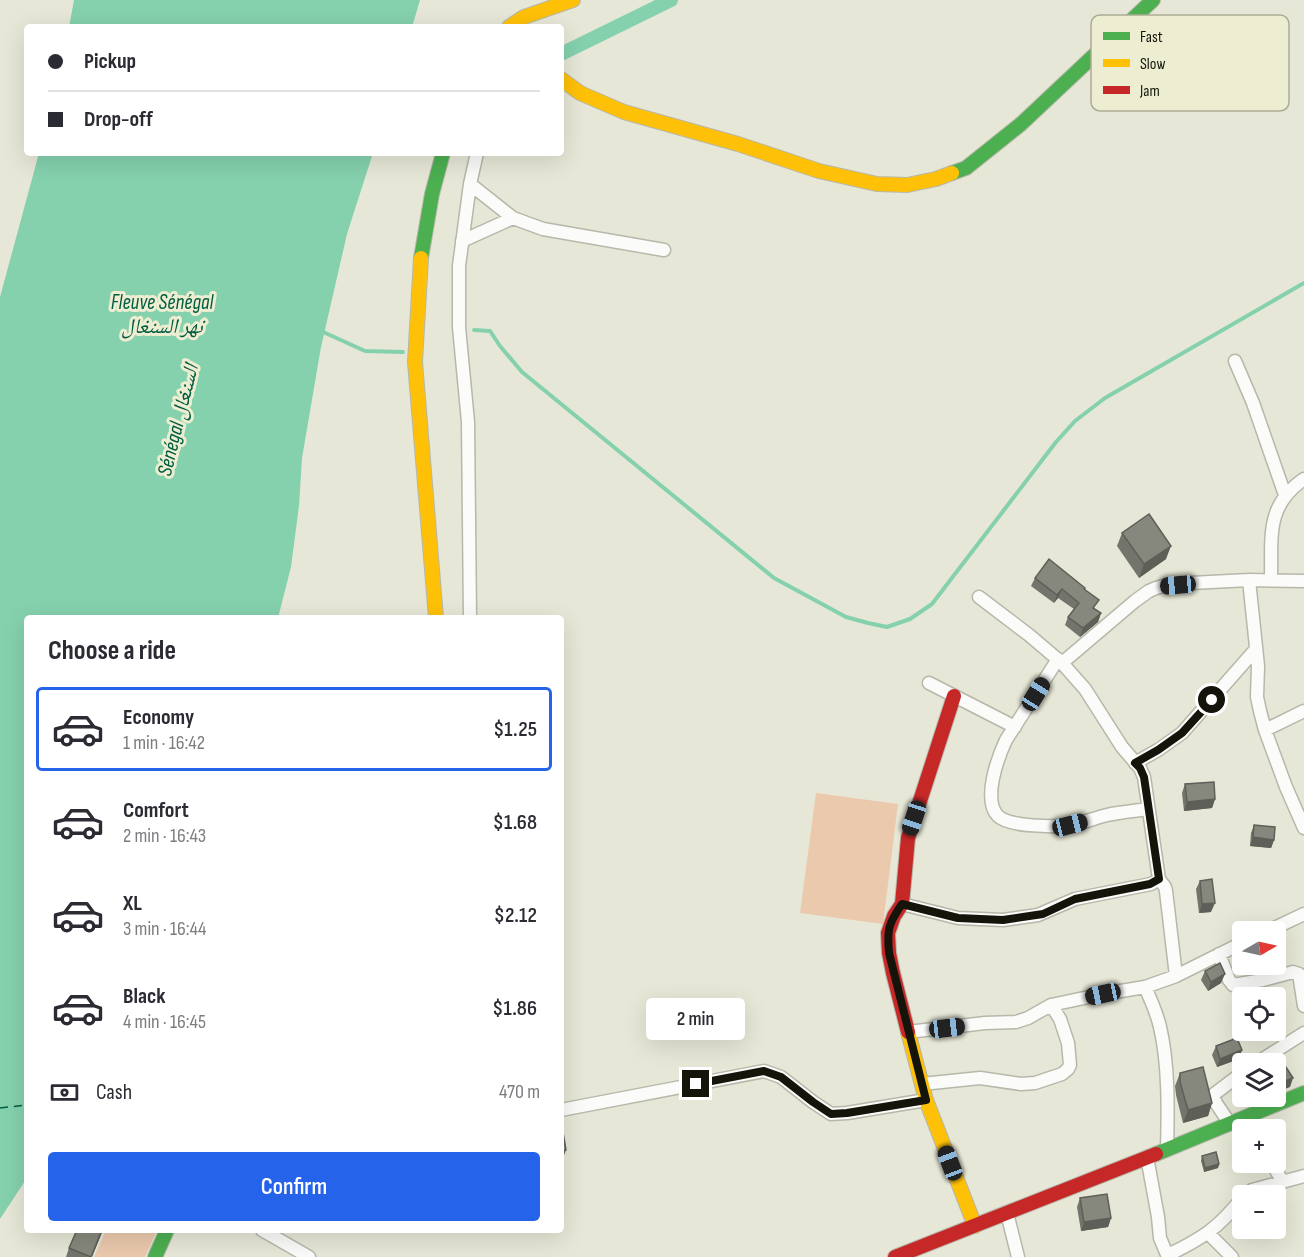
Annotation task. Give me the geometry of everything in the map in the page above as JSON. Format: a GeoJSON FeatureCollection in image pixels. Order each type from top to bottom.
{"type":"FeatureCollection","features":[{"type":"Feature","properties":{"kind":"street"},"geometry":{"type":"LineString","coordinates":[[526,22],[573,0]]}},
{"type":"Feature","properties":{"kind":"street"},"geometry":{"type":"LineString","coordinates":[[1137,15],[1153,0]]}},
{"type":"Feature","properties":{"kind":"street"},"geometry":{"type":"LineString","coordinates":[[564,81],[580,93],[624,112],[738,144],[819,171],[877,184],[907,185],[936,179],[966,168],[995,147],[1091,58]]}},
{"type":"Feature","properties":{"kind":"street"},"geometry":{"type":"LineString","coordinates":[[436,615],[416,362],[421,258],[432,194],[442,156]]}},
{"type":"Feature","properties":{"kind":"street"},"geometry":{"type":"LineString","coordinates":[[470,615],[468,422],[459,327],[459,266],[470,184],[476,156]]}},
{"type":"Feature","properties":{"kind":"street"},"geometry":{"type":"LineString","coordinates":[[470,184],[513,218],[543,229],[664,250]]}},
{"type":"Feature","properties":{"kind":"street"},"geometry":{"type":"LineString","coordinates":[[462,241],[513,218]]}},
{"type":"Feature","properties":{"kind":"street"},"geometry":{"type":"LineString","coordinates":[[1235,361],[1253,403],[1285,495]]}},
{"type":"Feature","properties":{"kind":"street"},"geometry":{"type":"LineString","coordinates":[[1271,580],[1272,526],[1285,495],[1304,479]]}},
{"type":"Feature","properties":{"kind":"street"},"geometry":{"type":"LineString","coordinates":[[1250,580],[1258,666],[1257,697],[1265,730],[1304,828]]}},
{"type":"Feature","properties":{"kind":"street"},"geometry":{"type":"LineString","coordinates":[[1148,809],[1108,815],[1070,825],[1028,825],[1003,819],[996,815],[991,797],[999,754],[1060,661],[1149,591],[1163,586],[1250,580],[1304,581]]}},
{"type":"Feature","properties":{"kind":"street"},"geometry":{"type":"LineString","coordinates":[[979,597],[1060,661],[1085,690],[1140,768],[1144,777],[1159,879],[1166,891],[1176,975]]}},
{"type":"Feature","properties":{"kind":"street"},"geometry":{"type":"LineString","coordinates":[[1135,763],[1182,733],[1256,649]]}},
{"type":"Feature","properties":{"kind":"street"},"geometry":{"type":"LineString","coordinates":[[928,683],[1015,727]]}},
{"type":"Feature","properties":{"kind":"street"},"geometry":{"type":"LineString","coordinates":[[954,696],[908,838],[902,904],[894,916],[888,933],[889,953],[926,1100],[975,1226]]}},
{"type":"Feature","properties":{"kind":"street"},"geometry":{"type":"LineString","coordinates":[[1265,730],[1304,711]]}},
{"type":"Feature","properties":{"kind":"street"},"geometry":{"type":"LineString","coordinates":[[902,904],[958,918],[1003,920],[1043,914],[1075,899],[1150,884],[1159,879]]}},
{"type":"Feature","properties":{"kind":"street"},"geometry":{"type":"LineString","coordinates":[[1286,923],[1304,914]]}},
{"type":"Feature","properties":{"kind":"street"},"geometry":{"type":"LineString","coordinates":[[908,1032],[985,1023],[1016,1022],[1051,1005],[1145,987],[1232,948]]}},
{"type":"Feature","properties":{"kind":"street"},"geometry":{"type":"LineString","coordinates":[[1219,954],[1229,981],[1233,985],[1293,972],[1299,974],[1304,1006]]}},
{"type":"Feature","properties":{"kind":"street"},"geometry":{"type":"LineString","coordinates":[[1145,987],[1160,1024],[1162,1036],[1168,1105],[1167,1150]]}},
{"type":"Feature","properties":{"kind":"street"},"geometry":{"type":"LineString","coordinates":[[922,1084],[980,1078],[1021,1084],[1035,1083],[1062,1074],[1070,1065],[1070,1052],[1064,1027],[1051,1005]]}},
{"type":"Feature","properties":{"kind":"street"},"geometry":{"type":"LineString","coordinates":[[1272,1053],[1304,1033]]}},
{"type":"Feature","properties":{"kind":"street"},"geometry":{"type":"LineString","coordinates":[[564,1109],[764,1071],[781,1077],[831,1114],[926,1100]]}},
{"type":"Feature","properties":{"kind":"street"},"geometry":{"type":"LineString","coordinates":[[895,1257],[1230,1124],[1213,1095],[1232,1081]]}},
{"type":"Feature","properties":{"kind":"street"},"geometry":{"type":"LineString","coordinates":[[1256,1119],[1304,1093]]}},
{"type":"Feature","properties":{"kind":"street"},"geometry":{"type":"LineString","coordinates":[[1147,1157],[1160,1238],[1168,1256],[1208,1233],[1232,1211]]}},
{"type":"Feature","properties":{"kind":"street"},"geometry":{"type":"LineString","coordinates":[[1278,1173],[1283,1182]]}},
{"type":"Feature","properties":{"kind":"street"},"geometry":{"type":"LineString","coordinates":[[1271,1185],[1304,1176]]}},
{"type":"Feature","properties":{"kind":"street"},"geometry":{"type":"LineString","coordinates":[[1007,1213],[1018,1257]]}},
{"type":"Feature","properties":{"kind":"street"},"geometry":{"type":"LineString","coordinates":[[154,1257],[166,1233]]}},
{"type":"Feature","properties":{"kind":"street"},"geometry":{"type":"LineString","coordinates":[[267,1233],[309,1257]]}},
{"type":"Feature","properties":{"kind":"street"},"geometry":{"type":"LineString","coordinates":[[1208,1233],[1232,1257]]}},
{"type":"Feature","properties":{"kind":"shaded area"},"geometry":{"type":"Polygon","coordinates":[[[816,793],[898,804],[883,924],[800,913],[816,793]]]}},
{"type":"Feature","properties":{"kind":"shaded area"},"geometry":{"type":"Polygon","coordinates":[[[105,1233],[156,1233],[145,1257],[94,1257],[105,1233]]]}},
{"type":"Feature","properties":{"kind":"water"},"geometry":{"type":"Polygon","coordinates":[[[74,0],[420,0],[413,24],[70,24],[74,0]]]}},
{"type":"Feature","properties":{"kind":"water","name":"Fleuve Sénégal نهر السنغال"},"geometry":{"type":"Polygon","coordinates":[[[38,156],[372,156],[347,234],[321,347],[302,458],[299,506],[291,567],[279,615],[24,615],[24,1183],[0,1219],[0,297],[38,156]]]}},
{"type":"Feature","properties":{"kind":"building"},"geometry":{"type":"Polygon","coordinates":[[[1149,514],[1171,546],[1144,564],[1122,533],[1149,514]]]}},
{"type":"Feature","properties":{"kind":"building"},"geometry":{"type":"Polygon","coordinates":[[[1049,559],[1099,600],[1093,608],[1101,613],[1083,628],[1068,617],[1079,603],[1062,589],[1057,595],[1035,578],[1049,559]]]}},
{"type":"Feature","properties":{"kind":"building"},"geometry":{"type":"Polygon","coordinates":[[[1214,782],[1215,799],[1187,802],[1185,784],[1214,782]]]}},
{"type":"Feature","properties":{"kind":"building"},"geometry":{"type":"Polygon","coordinates":[[[1254,825],[1275,827],[1274,840],[1253,837],[1254,825]]]}},
{"type":"Feature","properties":{"kind":"building"},"geometry":{"type":"Polygon","coordinates":[[[1212,879],[1215,903],[1202,904],[1200,881],[1212,879]]]}},
{"type":"Feature","properties":{"kind":"building"},"geometry":{"type":"Polygon","coordinates":[[[1220,963],[1225,974],[1211,982],[1205,971],[1220,963]]]}},
{"type":"Feature","properties":{"kind":"building"},"geometry":{"type":"Polygon","coordinates":[[[1232,1040],[1238,1041],[1242,1050],[1220,1059],[1216,1046],[1232,1040]]]}},
{"type":"Feature","properties":{"kind":"building"},"geometry":{"type":"Polygon","coordinates":[[[1203,1067],[1212,1103],[1188,1110],[1180,1082],[1180,1073],[1203,1067]]]}},
{"type":"Feature","properties":{"kind":"building"},"geometry":{"type":"Polygon","coordinates":[[[1286,1067],[1293,1078],[1286,1081],[1286,1067]]]}},
{"type":"Feature","properties":{"kind":"building"},"geometry":{"type":"Polygon","coordinates":[[[1216,1152],[1219,1164],[1205,1168],[1202,1156],[1216,1152]]]}},
{"type":"Feature","properties":{"kind":"building"},"geometry":{"type":"Polygon","coordinates":[[[1107,1194],[1111,1218],[1084,1222],[1080,1198],[1107,1194]]]}},
{"type":"Feature","properties":{"kind":"building"},"geometry":{"type":"Polygon","coordinates":[[[76,1233],[101,1233],[91,1257],[69,1248],[76,1233]]]}},
{"type":"Feature","properties":{"kind":"waterway"},"geometry":{"type":"LineString","coordinates":[[564,53],[671,0]]}},
{"type":"Feature","properties":{"kind":"waterway"},"geometry":{"type":"LineString","coordinates":[[474,330],[490,331],[522,372],[774,578],[846,617],[887,627],[910,619],[932,604],[1056,442],[1075,421],[1105,398],[1304,283]]}},
{"type":"Feature","properties":{"kind":"waterway"},"geometry":{"type":"LineString","coordinates":[[321,331],[365,351],[403,352]]}},
{"type":"Feature","properties":{"kind":"ferry route"},"geometry":{"type":"LineString","coordinates":[[0,1108],[24,1105]]}},
{"type":"Feature","properties":{"kind":"traffic: fast"},"geometry":{"type":"LineString","coordinates":[[1137,15],[1153,0]]}},
{"type":"Feature","properties":{"kind":"traffic: fast"},"geometry":{"type":"LineString","coordinates":[[952,173],[966,168],[1021,124],[1091,58]]}},
{"type":"Feature","properties":{"kind":"traffic: fast"},"geometry":{"type":"LineString","coordinates":[[421,258],[432,194],[442,156]]}},
{"type":"Feature","properties":{"kind":"traffic: fast"},"geometry":{"type":"LineString","coordinates":[[1156,1154],[1304,1093]]}},
{"type":"Feature","properties":{"kind":"traffic: fast"},"geometry":{"type":"LineString","coordinates":[[155,1257],[166,1233]]}},
{"type":"Feature","properties":{"kind":"traffic: slow"},"geometry":{"type":"LineString","coordinates":[[514,24],[524,17],[573,0]]}},
{"type":"Feature","properties":{"kind":"traffic: slow"},"geometry":{"type":"LineString","coordinates":[[564,81],[580,93],[624,112],[738,144],[819,171],[877,184],[907,185],[952,173]]}},
{"type":"Feature","properties":{"kind":"traffic: slow"},"geometry":{"type":"LineString","coordinates":[[421,258],[415,362],[436,615]]}},
{"type":"Feature","properties":{"kind":"traffic: slow"},"geometry":{"type":"LineString","coordinates":[[908,1032],[926,1100],[975,1226]]}},
{"type":"Feature","properties":{"kind":"traffic: jam"},"geometry":{"type":"LineString","coordinates":[[908,1032],[893,973],[888,933],[894,916],[902,904],[908,838],[954,696]]}},
{"type":"Feature","properties":{"kind":"traffic: jam"},"geometry":{"type":"LineString","coordinates":[[895,1257],[1156,1154]]}},
{"type":"Feature","properties":{"kind":"route"},"geometry":{"type":"LineString","coordinates":[[696,1084],[764,1071],[781,1077],[831,1114],[926,1100],[889,953],[888,933],[894,916],[902,904],[958,918],[1003,920],[1043,914],[1075,899],[1156,882],[1159,879],[1144,777],[1135,763],[1182,733],[1212,700]]}},
{"type":"Feature","properties":{"kind":"water label","name":"Sénégal السنغال"},"geometry":{"type":"Point","coordinates":[178,420]}}]}
